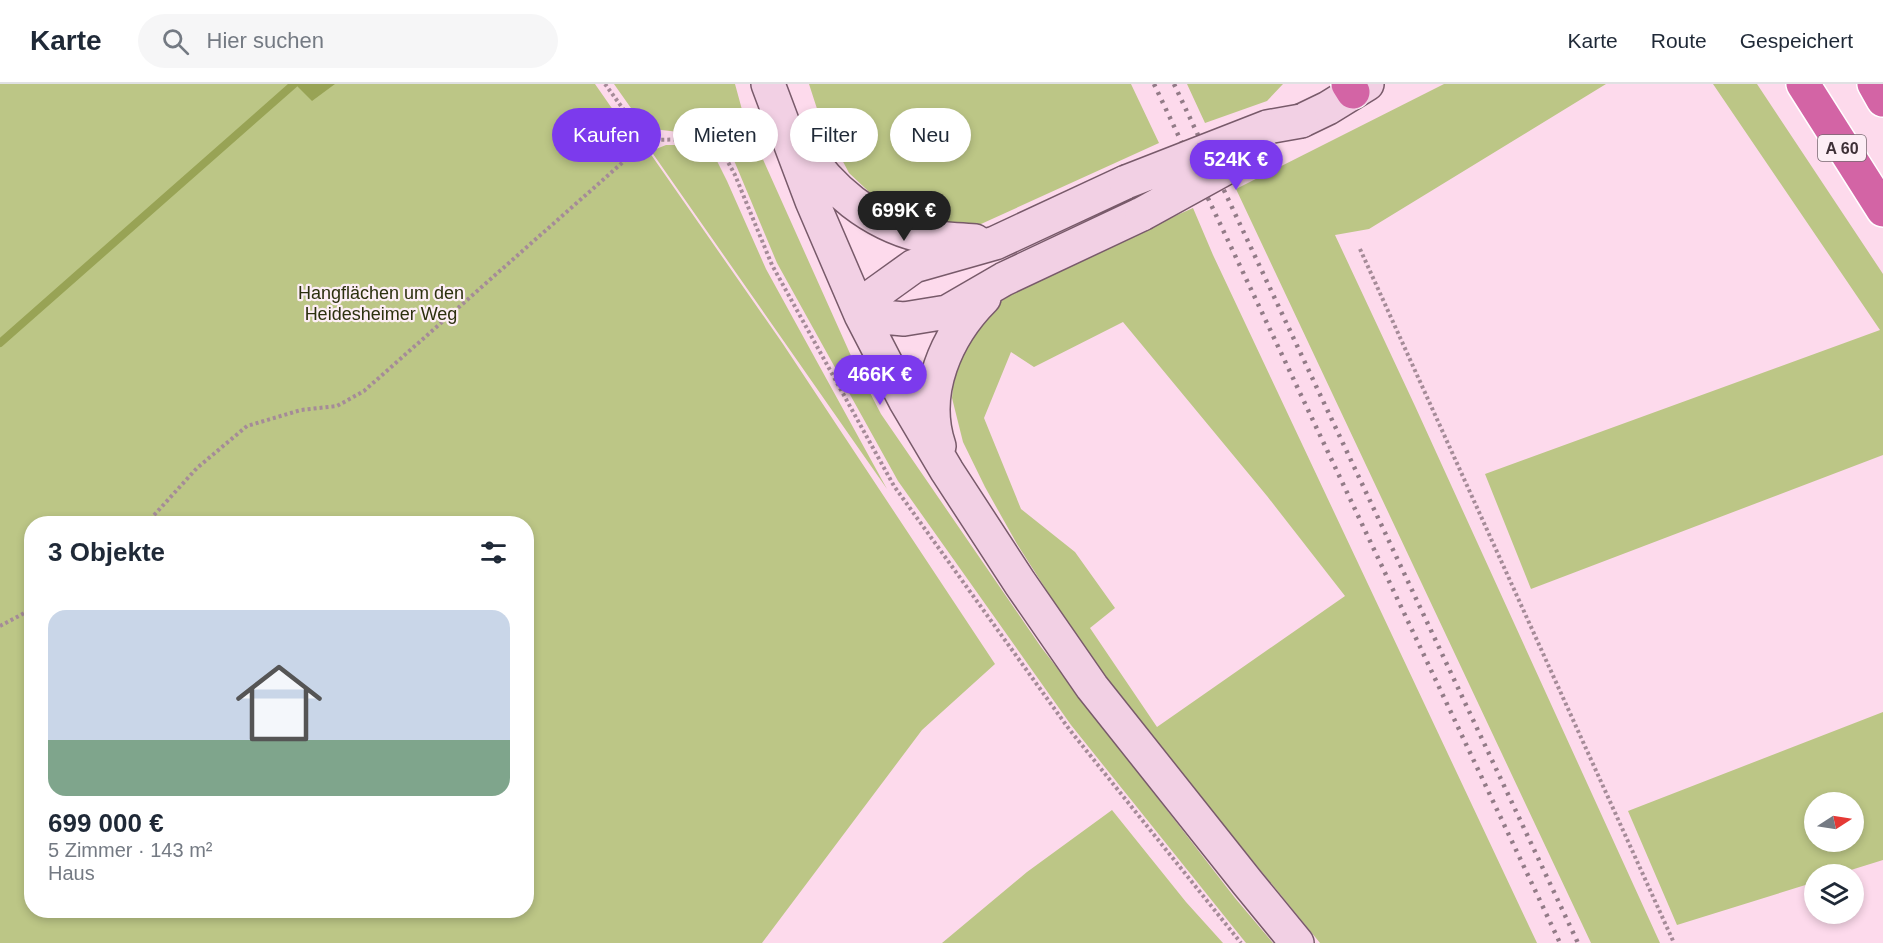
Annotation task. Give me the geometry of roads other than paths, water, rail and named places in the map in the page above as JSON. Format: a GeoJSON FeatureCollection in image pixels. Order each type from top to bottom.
{"type":"FeatureCollection","features":[{"type":"Feature","properties":{"kind":"highway","name":"A 60"},"geometry":{"type":"LineString","coordinates":[[1803,84],[1883,210]]}},
{"type":"Feature","properties":{"kind":"highway"},"geometry":{"type":"LineString","coordinates":[[1874,84],[1883,100]]}},
{"type":"Feature","properties":{"kind":"main road"},"geometry":{"type":"LineString","coordinates":[[768,84],[793,132],[815,167],[845,198],[880,221],[920,236],[995,243]]}},
{"type":"Feature","properties":{"kind":"main road"},"geometry":{"type":"LineString","coordinates":[[768,84],[812,201],[861,315],[905,400],[947,471],[1020,583],[1092,687],[1297,943]]}},
{"type":"Feature","properties":{"kind":"main road"},"geometry":{"type":"LineString","coordinates":[[861,315],[904,319],[947,312],[1004,279],[1142,214],[1275,140],[1301,121],[1328,108],[1356,86]]}},
{"type":"Feature","properties":{"kind":"main road"},"geometry":{"type":"LineString","coordinates":[[861,315],[875,294],[914,266],[995,243],[1126,182],[1267,127],[1301,121]]}},
{"type":"Feature","properties":{"kind":"main road"},"geometry":{"type":"LineString","coordinates":[[947,471],[935,434],[933,395],[946,349],[969,312],[1004,279]]}},
{"type":"Feature","properties":{"kind":"waterway"},"geometry":{"type":"LineString","coordinates":[[0,343],[294,84]]}},
{"type":"Feature","properties":{"kind":"railway"},"geometry":{"type":"LineString","coordinates":[[1154,84],[1560,943]]}},
{"type":"Feature","properties":{"kind":"railway"},"geometry":{"type":"LineString","coordinates":[[1174,84],[1578,943]]}},
{"type":"Feature","properties":{"kind":"park label","name":"Hangflächen um den Heidesheimer Weg"},"geometry":{"type":"Point","coordinates":[381,303]}}]}
